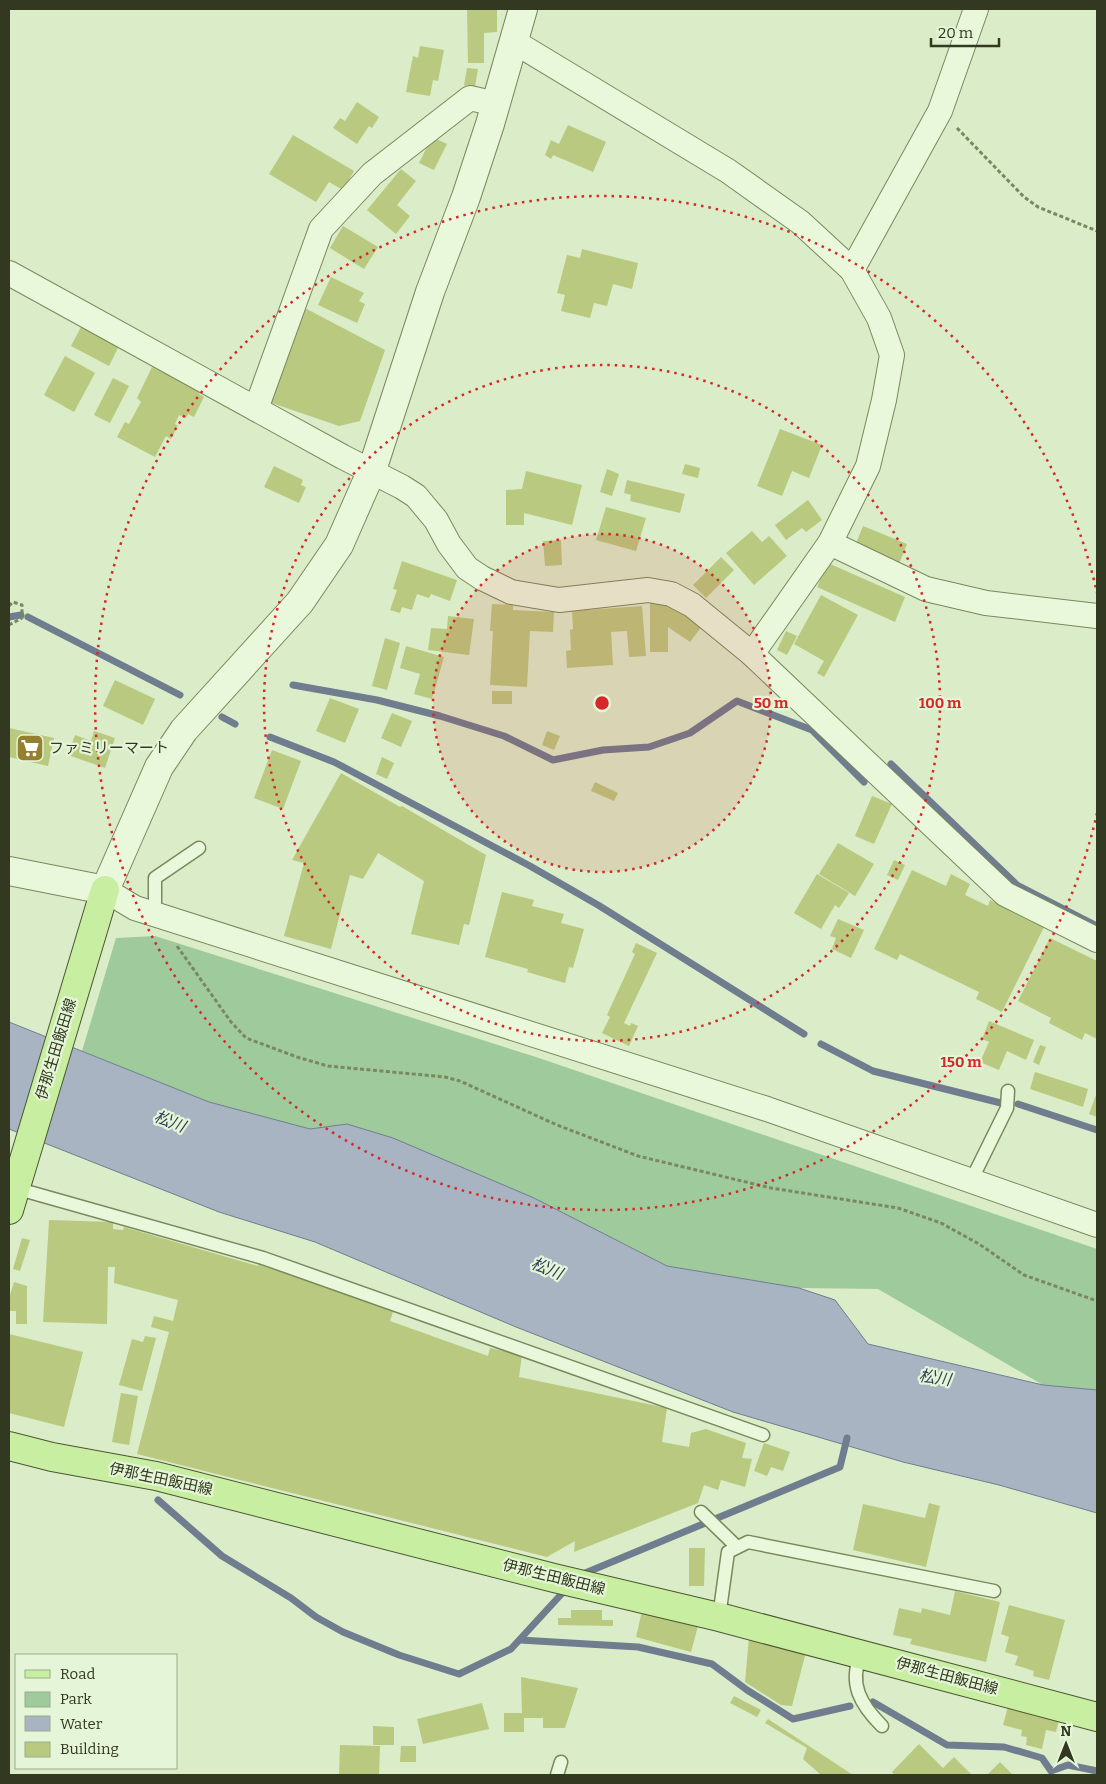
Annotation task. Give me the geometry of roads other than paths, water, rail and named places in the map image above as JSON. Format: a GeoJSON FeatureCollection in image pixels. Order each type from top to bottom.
{"type":"FeatureCollection","features":[{"type":"Feature","properties":{"kind":"main road","name":"伊那生田飯田線"},"geometry":{"type":"LineString","coordinates":[[14,1191],[105,890]]}},
{"type":"Feature","properties":{"kind":"main road","name":"伊那生田飯田線"},"geometry":{"type":"LineString","coordinates":[[9,1446],[52,1457],[156,1476],[554,1578],[719,1617],[1097,1717]]}},
{"type":"Feature","properties":{"kind":"street"},"geometry":{"type":"LineString","coordinates":[[105,890],[159,767],[184,730],[300,602],[339,545],[372,470],[430,292],[466,197],[496,104],[523,9]]}},
{"type":"Feature","properties":{"kind":"street"},"geometry":{"type":"LineString","coordinates":[[852,270],[940,111],[976,9]]}},
{"type":"Feature","properties":{"kind":"street"},"geometry":{"type":"LineString","coordinates":[[513,41],[728,172],[800,222],[852,270],[879,318],[892,356],[884,400],[868,466],[830,543],[752,654]]}},
{"type":"Feature","properties":{"kind":"street"},"geometry":{"type":"LineString","coordinates":[[256,409],[321,229],[372,174],[470,98],[496,104]]}},
{"type":"Feature","properties":{"kind":"street"},"geometry":{"type":"LineString","coordinates":[[9,273],[256,409],[372,470],[416,496],[436,520],[449,544],[467,568],[482,578],[511,592],[559,600],[648,590],[671,594],[692,606],[752,654],[1005,894],[1097,940]]}},
{"type":"Feature","properties":{"kind":"street"},"geometry":{"type":"LineString","coordinates":[[830,543],[926,589],[986,603],[1097,616]]}},
{"type":"Feature","properties":{"kind":"street"},"geometry":{"type":"LineString","coordinates":[[9,871],[105,890],[135,908],[758,1106],[1097,1224]]}},
{"type":"Feature","properties":{"kind":"lane"},"geometry":{"type":"LineString","coordinates":[[156,915],[155,878],[199,848]]}},
{"type":"Feature","properties":{"kind":"lane"},"geometry":{"type":"LineString","coordinates":[[971,1181],[1007,1108],[1008,1091]]}},
{"type":"Feature","properties":{"kind":"lane"},"geometry":{"type":"LineString","coordinates":[[14,1191],[263,1258],[763,1435]]}},
{"type":"Feature","properties":{"kind":"lane"},"geometry":{"type":"LineString","coordinates":[[701,1512],[738,1547]]}},
{"type":"Feature","properties":{"kind":"lane"},"geometry":{"type":"LineString","coordinates":[[719,1617],[728,1552],[748,1542],[994,1591]]}},
{"type":"Feature","properties":{"kind":"lane"},"geometry":{"type":"LineString","coordinates":[[861,1654],[858,1662],[856,1685],[867,1711],[882,1726]]}},
{"type":"Feature","properties":{"kind":"lane"},"geometry":{"type":"LineString","coordinates":[[557,1775],[561,1762]]}},
{"type":"Feature","properties":{"kind":"water","name":"松川"},"geometry":{"type":"Polygon","coordinates":[[[9,1022],[209,1102],[310,1129],[347,1124],[393,1138],[534,1198],[667,1266],[799,1288],[835,1300],[868,1344],[1043,1385],[1097,1390],[1097,1513],[999,1485],[903,1462],[733,1412],[516,1327],[315,1242],[219,1212],[9,1129],[9,1022]]]}},
{"type":"Feature","properties":{"kind":"waterway"},"geometry":{"type":"LineString","coordinates":[[9,617],[21,615]]}},
{"type":"Feature","properties":{"kind":"waterway"},"geometry":{"type":"LineString","coordinates":[[28,617],[180,695]]}},
{"type":"Feature","properties":{"kind":"waterway"},"geometry":{"type":"LineString","coordinates":[[293,685],[377,700],[440,716],[504,736],[553,760],[603,750],[649,747],[690,733],[737,701],[812,730],[864,782]]}},
{"type":"Feature","properties":{"kind":"waterway"},"geometry":{"type":"LineString","coordinates":[[222,717],[235,724]]}},
{"type":"Feature","properties":{"kind":"waterway"},"geometry":{"type":"LineString","coordinates":[[270,737],[334,762],[530,866],[598,905],[804,1034]]}},
{"type":"Feature","properties":{"kind":"waterway"},"geometry":{"type":"LineString","coordinates":[[891,764],[1017,885],[1097,926]]}},
{"type":"Feature","properties":{"kind":"waterway"},"geometry":{"type":"LineString","coordinates":[[821,1044],[873,1071],[1001,1103]]}},
{"type":"Feature","properties":{"kind":"waterway"},"geometry":{"type":"LineString","coordinates":[[1018,1104],[1097,1130]]}},
{"type":"Feature","properties":{"kind":"waterway"},"geometry":{"type":"LineString","coordinates":[[578,1576],[840,1467],[847,1438]]}},
{"type":"Feature","properties":{"kind":"waterway"},"geometry":{"type":"LineString","coordinates":[[158,1500],[222,1556],[291,1598],[316,1617],[343,1632],[399,1655],[459,1674],[511,1649],[567,1588]]}},
{"type":"Feature","properties":{"kind":"waterway"},"geometry":{"type":"LineString","coordinates":[[520,1640],[638,1647],[712,1664],[747,1690],[793,1719],[850,1706]]}},
{"type":"Feature","properties":{"kind":"waterway"},"geometry":{"type":"LineString","coordinates":[[873,1702],[947,1745],[1004,1747],[1042,1758],[1051,1771],[1068,1765],[1097,1771]]}},
{"type":"Feature","properties":{"kind":"place","name":"ファミリーマート"},"geometry":{"type":"Point","coordinates":[30,748]}}]}
